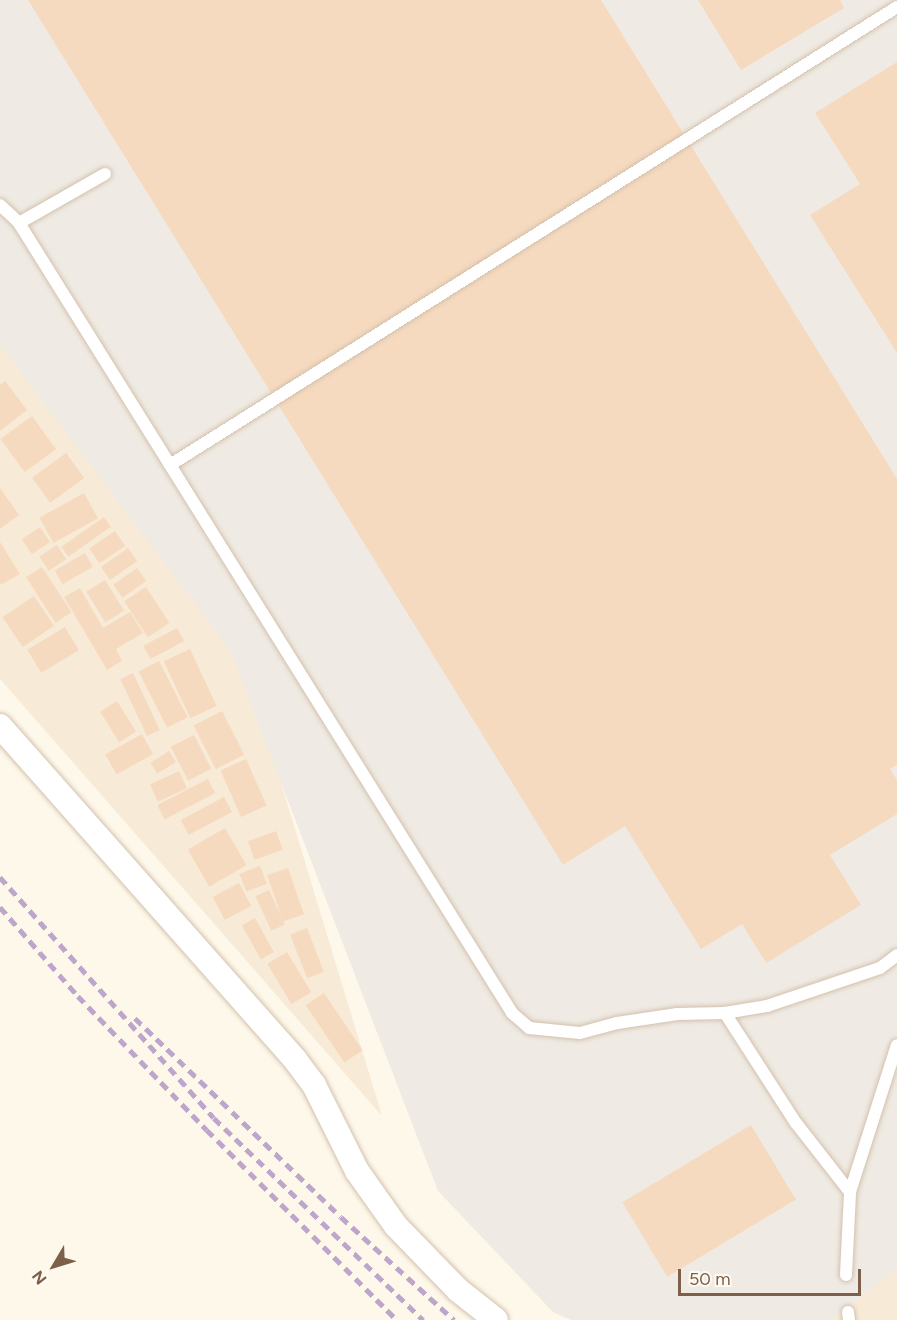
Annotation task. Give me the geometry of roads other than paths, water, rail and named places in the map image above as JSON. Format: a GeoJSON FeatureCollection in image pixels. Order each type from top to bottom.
{"type":"FeatureCollection","features":[{"type":"Feature","properties":{"kind":"street"},"geometry":{"type":"LineString","coordinates":[[0,726],[296,1061],[314,1085],[357,1171],[396,1226],[458,1290],[496,1320]]}},
{"type":"Feature","properties":{"kind":"lane"},"geometry":{"type":"LineString","coordinates":[[170,465],[897,7]]}},
{"type":"Feature","properties":{"kind":"lane"},"geometry":{"type":"LineString","coordinates":[[19,223],[105,174]]}},
{"type":"Feature","properties":{"kind":"lane"},"geometry":{"type":"LineString","coordinates":[[0,205],[19,223],[512,1013],[529,1028],[580,1033],[617,1023],[677,1014],[725,1012],[767,1006],[807,995],[880,968],[897,955]]}},
{"type":"Feature","properties":{"kind":"lane"},"geometry":{"type":"LineString","coordinates":[[725,1012],[796,1123],[850,1191]]}},
{"type":"Feature","properties":{"kind":"lane"},"geometry":{"type":"LineString","coordinates":[[846,1275],[850,1191],[897,1045]]}},
{"type":"Feature","properties":{"kind":"railway"},"geometry":{"type":"LineString","coordinates":[[0,877],[214,1118],[423,1320]]}},
{"type":"Feature","properties":{"kind":"railway"},"geometry":{"type":"LineString","coordinates":[[0,907],[78,996],[207,1130],[397,1320]]}},
{"type":"Feature","properties":{"kind":"railway"},"geometry":{"type":"LineString","coordinates":[[135,1018],[341,1217],[454,1320]]}}]}
